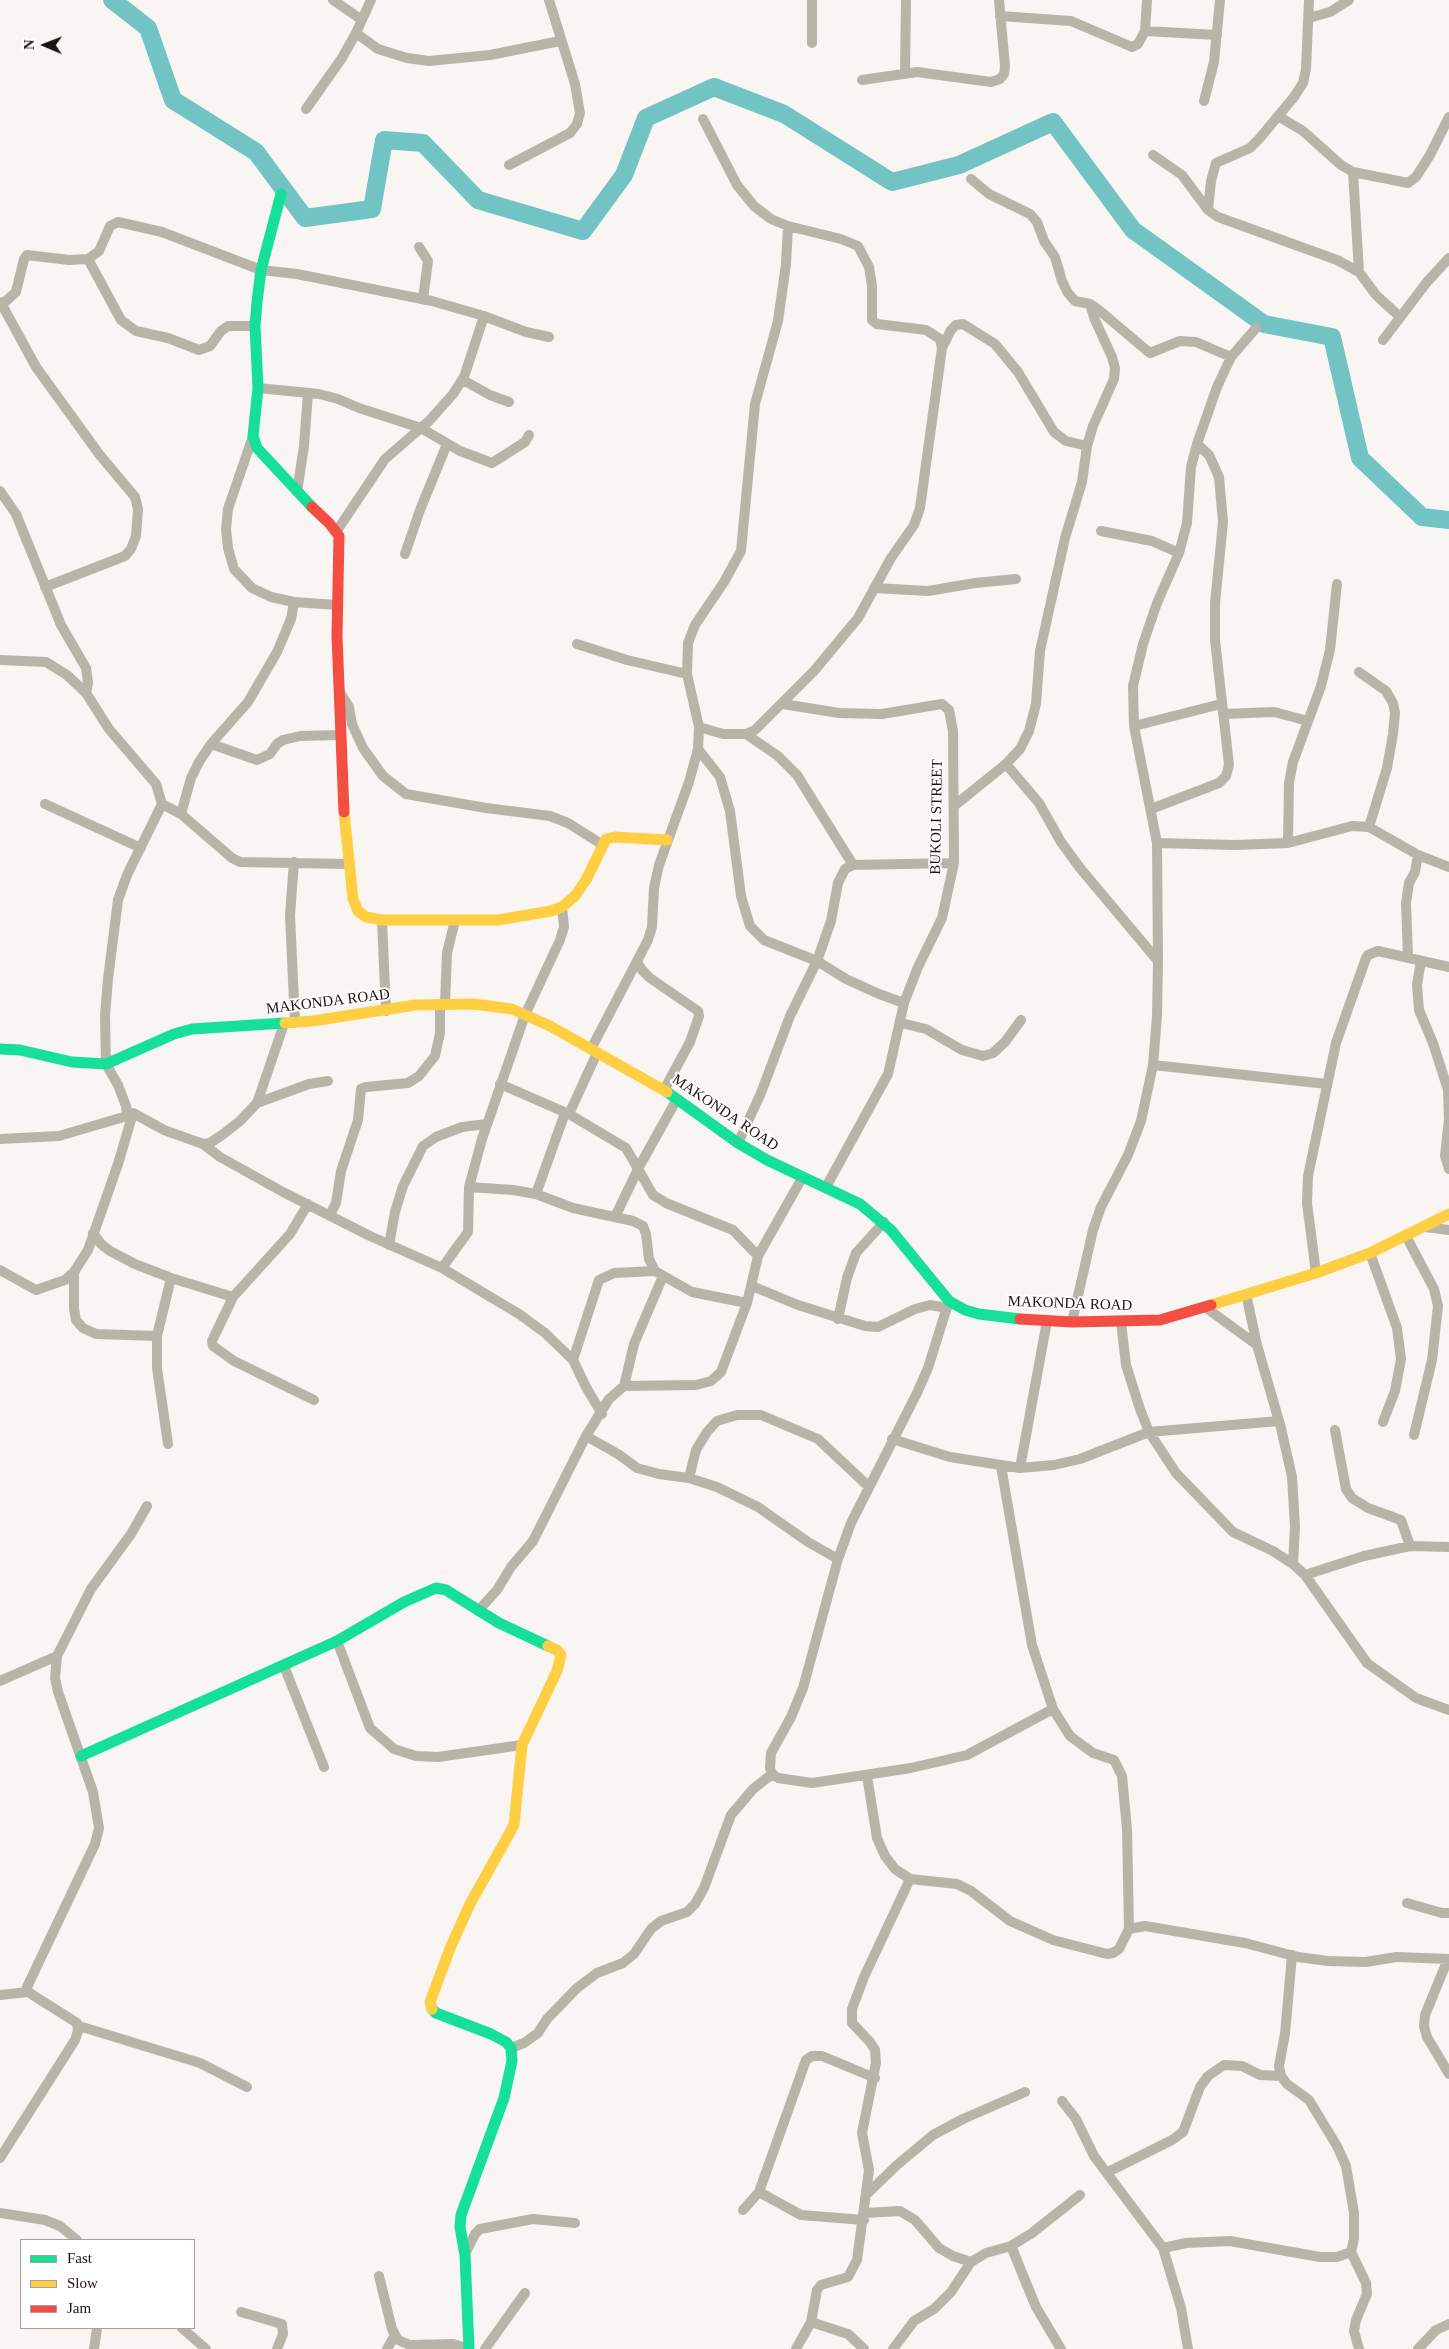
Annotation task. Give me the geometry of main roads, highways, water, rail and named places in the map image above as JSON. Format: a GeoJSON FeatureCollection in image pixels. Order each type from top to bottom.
{"type":"FeatureCollection","features":[{"type":"Feature","properties":{"kind":"waterway"},"geometry":{"type":"LineString","coordinates":[[112,0],[148,28],[173,100],[256,152],[305,218],[372,209],[384,140],[423,143],[478,200],[583,231],[624,175],[646,118],[714,87],[784,114],[892,182],[959,165],[1053,122],[1133,230],[1264,324],[1332,337],[1360,458],[1422,517],[1449,520]]}}]}
